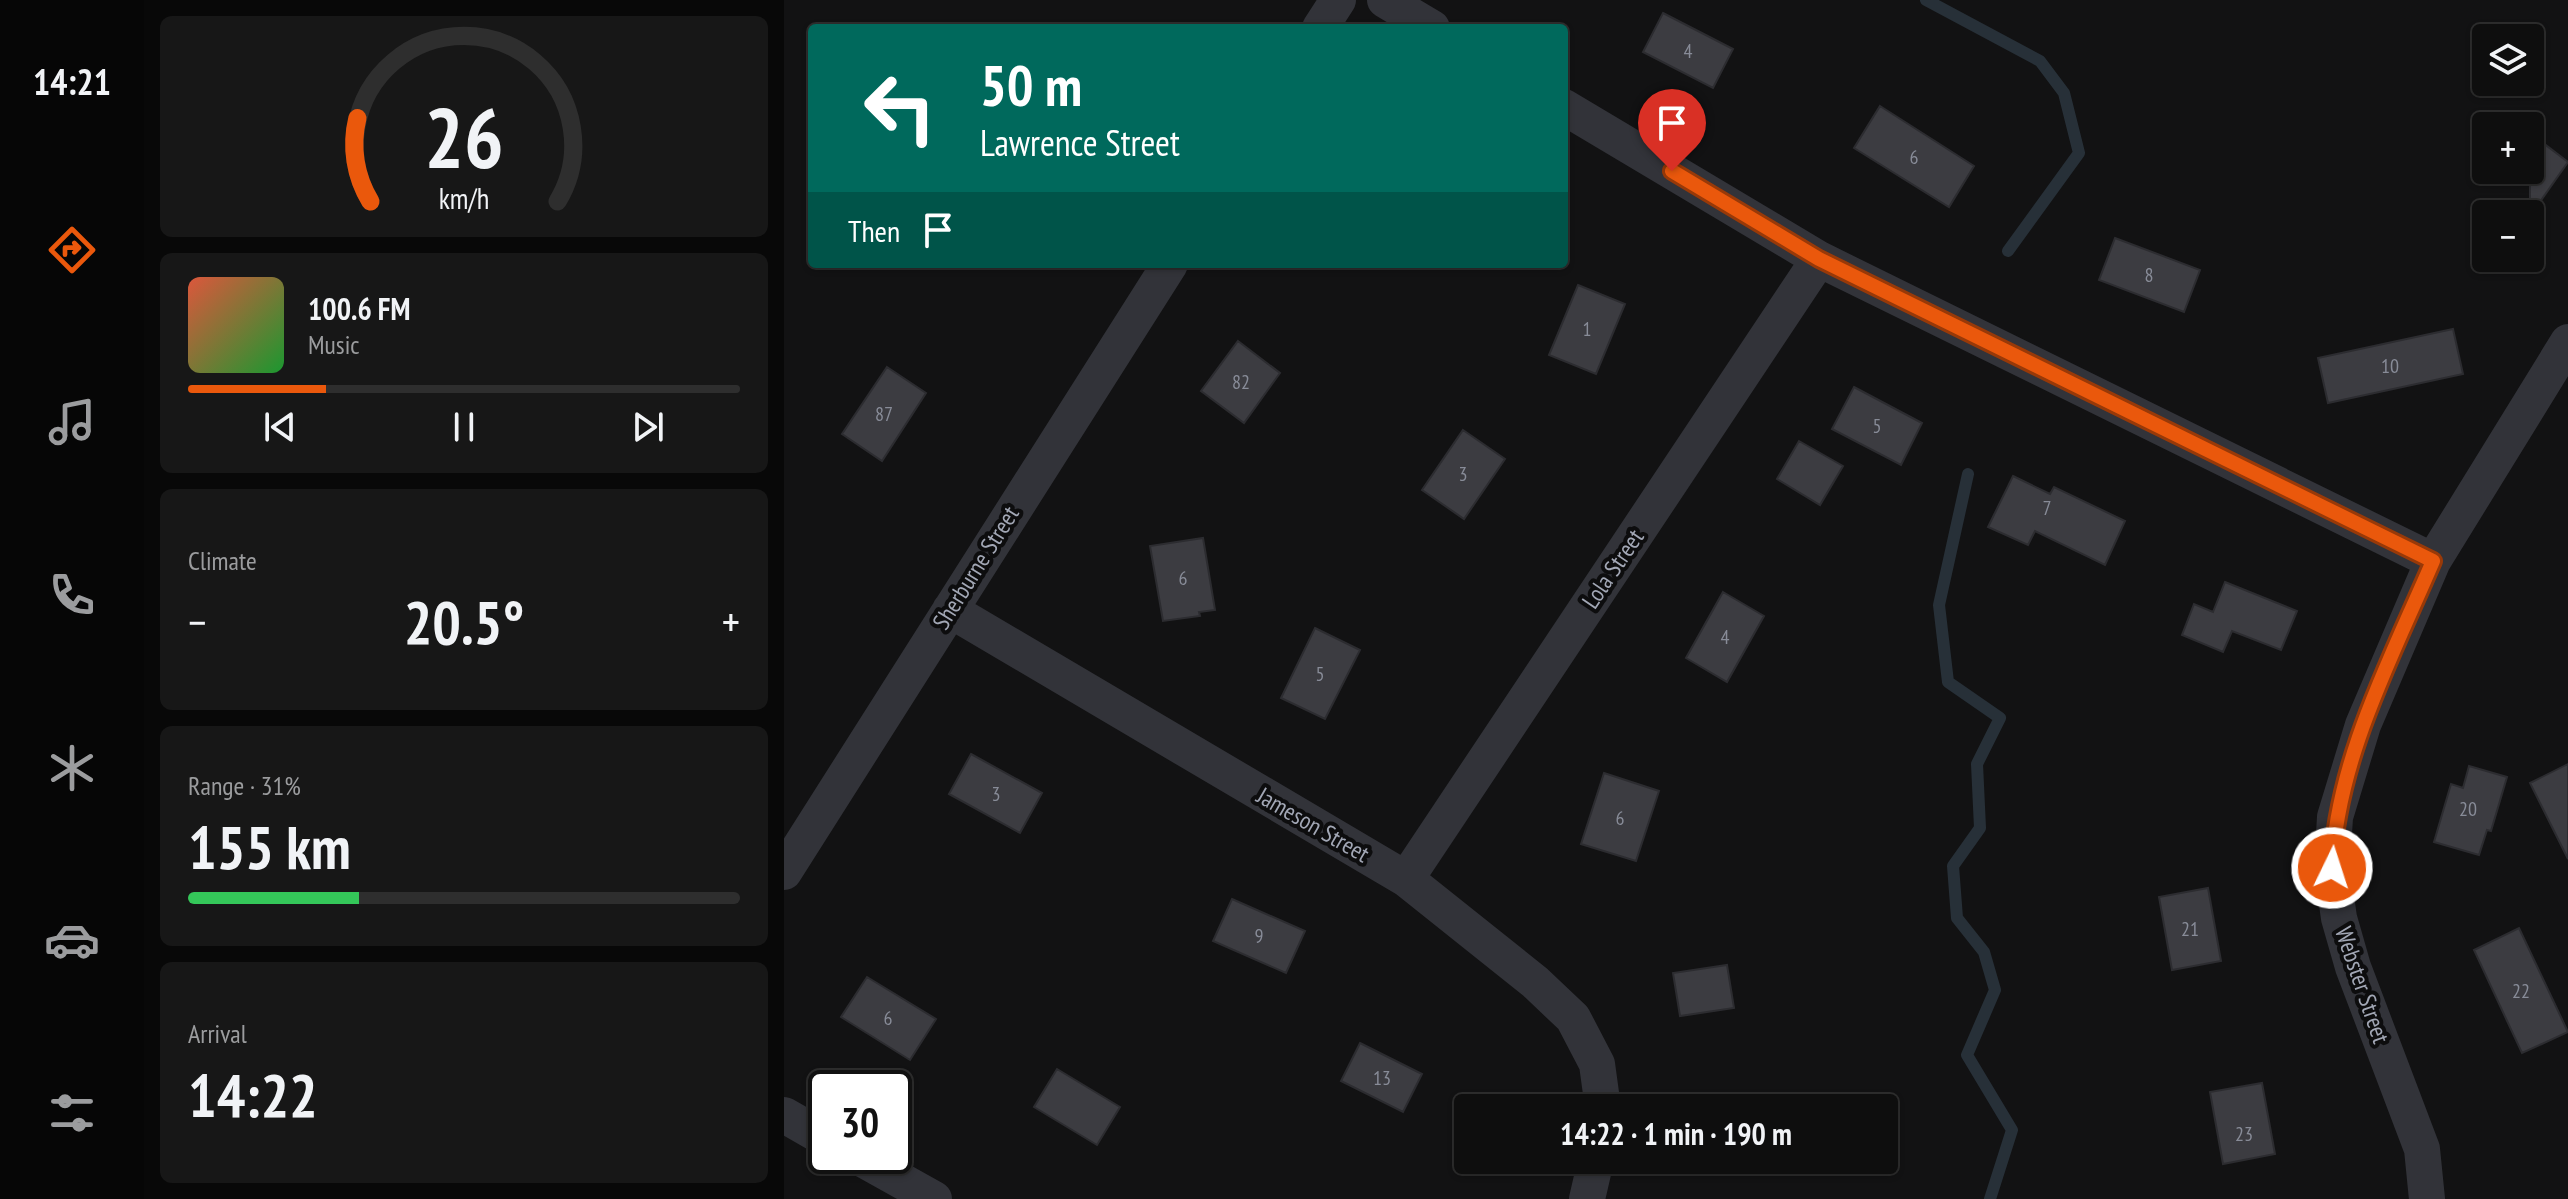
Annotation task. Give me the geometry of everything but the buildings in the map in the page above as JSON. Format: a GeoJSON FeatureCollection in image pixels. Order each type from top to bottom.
{"type":"FeatureCollection","features":[{"type":"Feature","properties":{"kind":"street"},"geometry":{"type":"LineString","coordinates":[[1323,24],[1338,0]]}},
{"type":"Feature","properties":{"kind":"street"},"geometry":{"type":"LineString","coordinates":[[1385,0],[1425,24]]}},
{"type":"Feature","properties":{"kind":"street"},"geometry":{"type":"LineString","coordinates":[[1568,109],[1819,259],[2433,561]]}},
{"type":"Feature","properties":{"kind":"street","name":"Lola Street"},"geometry":{"type":"LineString","coordinates":[[1406,879],[1819,259]]}},
{"type":"Feature","properties":{"kind":"street","name":"Sherburne Street"},"geometry":{"type":"LineString","coordinates":[[784,872],[1167,268]]}},
{"type":"Feature","properties":{"kind":"street","name":"Webster Street"},"geometry":{"type":"LineString","coordinates":[[2427,1199],[2422,1149],[2353,967],[2339,918],[2332,868],[2335,817],[2363,725],[2433,561],[2568,342]]}},
{"type":"Feature","properties":{"kind":"street","name":"Jameson Street"},"geometry":{"type":"LineString","coordinates":[[950,610],[1406,879],[1535,982],[1573,1018],[1597,1064],[1601,1094]]}},
{"type":"Feature","properties":{"kind":"street"},"geometry":{"type":"LineString","coordinates":[[784,1115],[808,1129]]}},
{"type":"Feature","properties":{"kind":"street"},"geometry":{"type":"LineString","coordinates":[[889,1174],[934,1199]]}},
{"type":"Feature","properties":{"kind":"street"},"geometry":{"type":"LineString","coordinates":[[1587,1199],[1593,1174]]}},
{"type":"Feature","properties":{"kind":"waterway"},"geometry":{"type":"LineString","coordinates":[[1926,0],[2040,61],[2064,93],[2079,153],[2008,251]]}},
{"type":"Feature","properties":{"kind":"waterway"},"geometry":{"type":"LineString","coordinates":[[1968,474],[1939,605],[1948,682],[2000,718],[1977,764],[1980,828],[1953,866],[1957,918],[1984,952],[1995,990],[1967,1055],[2012,1130],[1990,1199]]}},
{"type":"Feature","properties":{"kind":"route"},"geometry":{"type":"LineString","coordinates":[[1672,171],[1819,259],[2433,561],[2363,725],[2335,817],[2332,868]]}}]}
